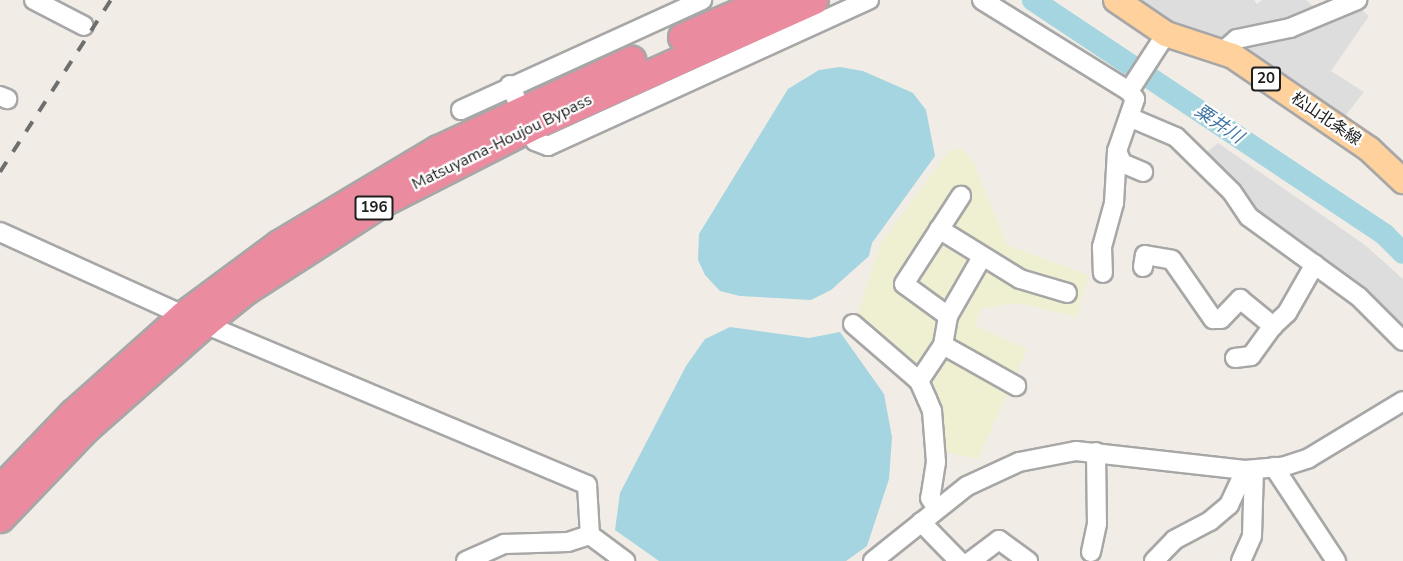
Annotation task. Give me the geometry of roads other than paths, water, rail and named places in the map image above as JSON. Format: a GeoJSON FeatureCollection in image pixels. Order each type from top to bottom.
{"type":"FeatureCollection","features":[{"type":"Feature","properties":{"kind":"highway","name":"Matsuyama-Houjou Bypass"},"geometry":{"type":"LineString","coordinates":[[0,489],[73,413],[194,319],[279,244],[369,188],[519,107],[768,0]]}},
{"type":"Feature","properties":{"kind":"highway","name":"Matsuyama-Houjou Bypass"},"geometry":{"type":"LineString","coordinates":[[519,107],[814,0]]}},
{"type":"Feature","properties":{"kind":"highway","name":"Matsuyama-Houjou Bypass"},"geometry":{"type":"LineString","coordinates":[[0,518],[194,319]]}},
{"type":"Feature","properties":{"kind":"main road","name":"松山北条線"},"geometry":{"type":"LineString","coordinates":[[1116,0],[1166,34],[1222,52],[1369,149],[1403,181]]}},
{"type":"Feature","properties":{"kind":"street"},"geometry":{"type":"LineString","coordinates":[[34,0],[84,26]]}},
{"type":"Feature","properties":{"kind":"street"},"geometry":{"type":"LineString","coordinates":[[461,110],[519,107],[702,0]]}},
{"type":"Feature","properties":{"kind":"street"},"geometry":{"type":"LineString","coordinates":[[519,107],[535,141],[548,146],[869,0]]}},
{"type":"Feature","properties":{"kind":"street"},"geometry":{"type":"LineString","coordinates":[[982,0],[1131,89],[1135,99],[1117,151],[1114,203],[1102,247],[1103,273]]}},
{"type":"Feature","properties":{"kind":"street"},"geometry":{"type":"LineString","coordinates":[[1222,52],[1237,39],[1290,28],[1357,0]]}},
{"type":"Feature","properties":{"kind":"street"},"geometry":{"type":"LineString","coordinates":[[1131,89],[1166,34]]}},
{"type":"Feature","properties":{"kind":"street"},"geometry":{"type":"LineString","coordinates":[[1129,117],[1176,137],[1232,192],[1249,217],[1359,297],[1403,341]]}},
{"type":"Feature","properties":{"kind":"street"},"geometry":{"type":"LineString","coordinates":[[1117,151],[1122,163],[1143,172]]}},
{"type":"Feature","properties":{"kind":"street"},"geometry":{"type":"LineString","coordinates":[[948,315],[904,284],[939,229],[961,203]]}},
{"type":"Feature","properties":{"kind":"street"},"geometry":{"type":"LineString","coordinates":[[939,229],[1020,279],[1059,294]]}},
{"type":"Feature","properties":{"kind":"street"},"geometry":{"type":"LineString","coordinates":[[0,232],[194,319],[587,485],[591,535],[625,561]]}},
{"type":"Feature","properties":{"kind":"street"},"geometry":{"type":"LineString","coordinates":[[1143,267],[1145,255],[1172,260],[1213,319],[1221,319],[1240,299],[1273,326]]}},
{"type":"Feature","properties":{"kind":"street"},"geometry":{"type":"LineString","coordinates":[[919,381],[943,345],[948,315],[982,257]]}},
{"type":"Feature","properties":{"kind":"street"},"geometry":{"type":"LineString","coordinates":[[1235,358],[1251,356],[1273,326],[1287,314],[1315,264]]}},
{"type":"Feature","properties":{"kind":"street"},"geometry":{"type":"LineString","coordinates":[[853,324],[919,381],[932,411],[936,462],[930,498],[937,508]]}},
{"type":"Feature","properties":{"kind":"street"},"geometry":{"type":"LineString","coordinates":[[943,345],[1016,386]]}},
{"type":"Feature","properties":{"kind":"street"},"geometry":{"type":"LineString","coordinates":[[873,561],[967,486],[1018,462],[1076,451],[1249,470],[1274,468],[1308,458],[1403,401]]}},
{"type":"Feature","properties":{"kind":"street"},"geometry":{"type":"LineString","coordinates":[[1091,552],[1097,524],[1096,452]]}},
{"type":"Feature","properties":{"kind":"street"},"geometry":{"type":"LineString","coordinates":[[1274,468],[1336,561]]}},
{"type":"Feature","properties":{"kind":"street"},"geometry":{"type":"LineString","coordinates":[[1226,561],[1245,553],[1249,470]]}},
{"type":"Feature","properties":{"kind":"street"},"geometry":{"type":"LineString","coordinates":[[1154,561],[1174,540],[1210,521],[1229,505],[1249,470]]}},
{"type":"Feature","properties":{"kind":"street"},"geometry":{"type":"LineString","coordinates":[[921,522],[959,561]]}},
{"type":"Feature","properties":{"kind":"street"},"geometry":{"type":"LineString","coordinates":[[466,561],[504,544],[568,542],[591,535]]}},
{"type":"Feature","properties":{"kind":"street"},"geometry":{"type":"LineString","coordinates":[[971,561],[999,540],[1028,561]]}},
{"type":"Feature","properties":{"kind":"water"},"geometry":{"type":"Polygon","coordinates":[[[840,67],[863,71],[913,93],[926,110],[935,156],[872,243],[869,256],[831,290],[811,300],[740,296],[720,291],[705,275],[698,260],[699,234],[788,89],[819,70],[840,67]]]}},
{"type":"Feature","properties":{"kind":"water"},"geometry":{"type":"Polygon","coordinates":[[[730,327],[809,338],[840,332],[884,394],[892,437],[889,479],[867,546],[846,561],[659,561],[615,530],[620,493],[686,366],[705,339],[730,327]]]}},
{"type":"Feature","properties":{"kind":"waterway","name":"粟井川"},"geometry":{"type":"LineString","coordinates":[[1033,0],[1385,235],[1403,253]]}},
{"type":"Feature","properties":{"kind":"railway"},"geometry":{"type":"LineString","coordinates":[[0,172],[111,0]]}}]}
